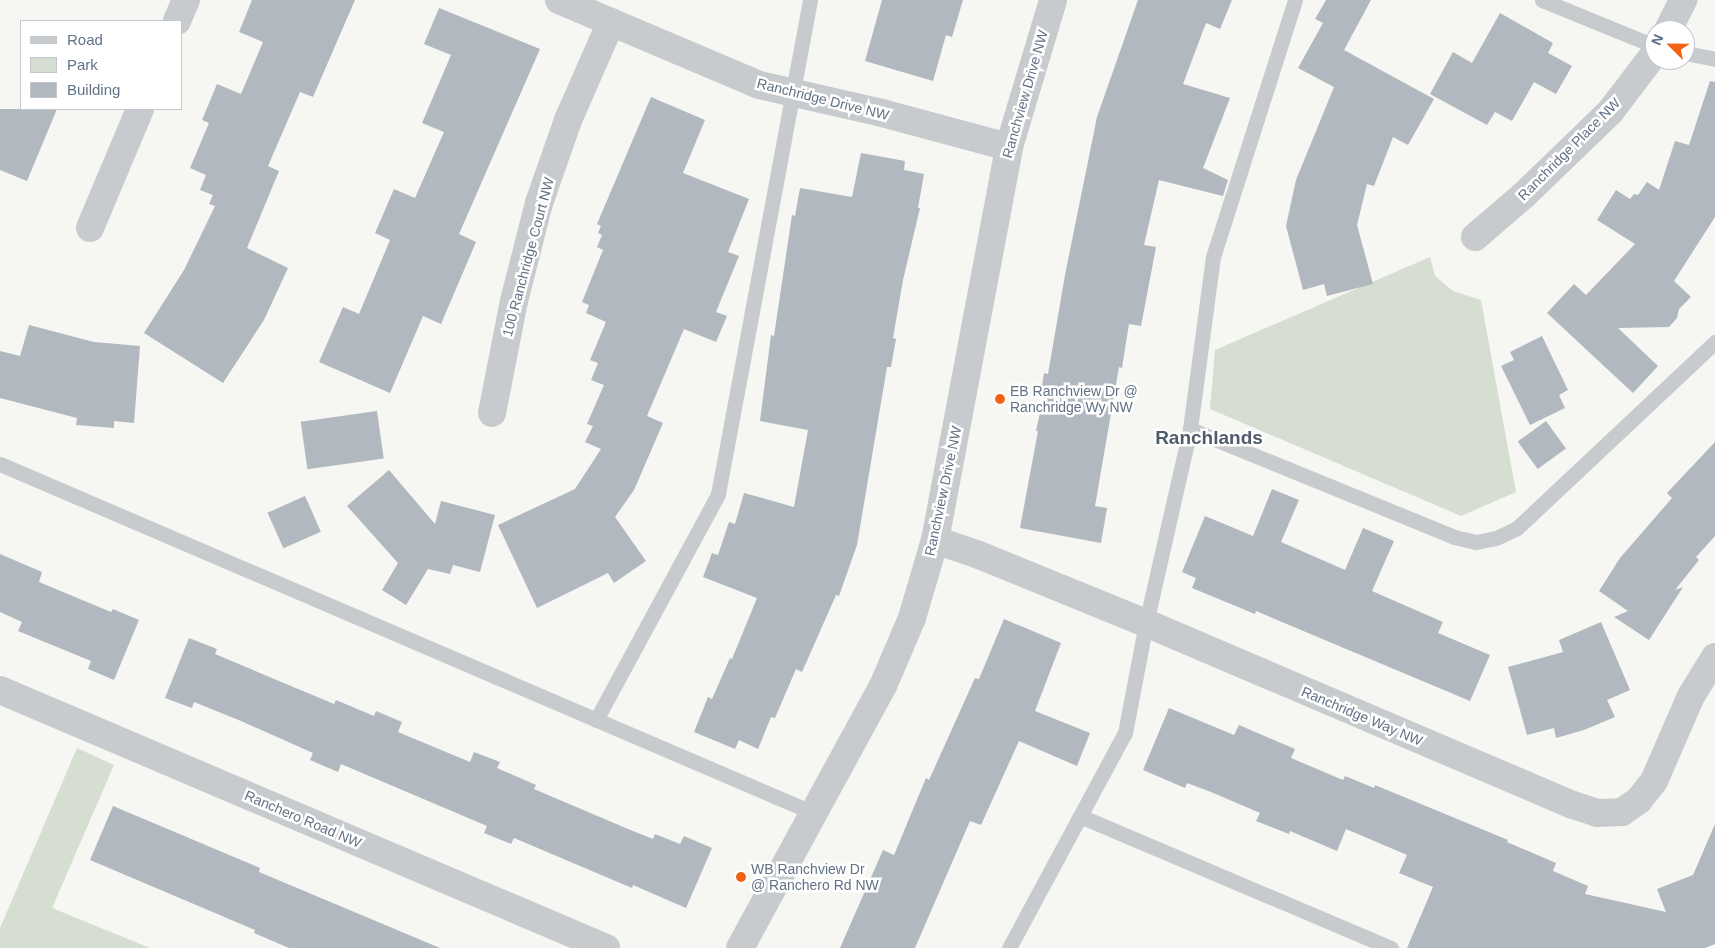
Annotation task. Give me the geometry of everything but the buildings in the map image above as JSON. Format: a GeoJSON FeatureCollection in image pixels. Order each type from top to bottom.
{"type":"FeatureCollection","features":[{"type":"Feature","properties":{"kind":"street"},"geometry":{"type":"LineString","coordinates":[[178,20],[186,0]]}},
{"type":"Feature","properties":{"kind":"street","name":"Ranchridge Drive NW"},"geometry":{"type":"LineString","coordinates":[[559,0],[759,84],[1008,147]]}},
{"type":"Feature","properties":{"kind":"street","name":"Ranchview Drive NW"},"geometry":{"type":"LineString","coordinates":[[740,948],[887,678],[912,618],[934,540],[1008,147],[1053,0]]}},
{"type":"Feature","properties":{"kind":"street"},"geometry":{"type":"LineString","coordinates":[[1673,20],[1683,0]]}},
{"type":"Feature","properties":{"kind":"street","name":"100 Ranchridge Court NW"},"geometry":{"type":"LineString","coordinates":[[492,413],[514,301],[539,203],[568,120],[612,22]]}},
{"type":"Feature","properties":{"kind":"street","name":"Ranchridge Place NW"},"geometry":{"type":"LineString","coordinates":[[1475,238],[1524,195],[1610,112],[1645,66]]}},
{"type":"Feature","properties":{"kind":"street"},"geometry":{"type":"LineString","coordinates":[[90,228],[140,110]]}},
{"type":"Feature","properties":{"kind":"street","name":"Ranchridge Way NW"},"geometry":{"type":"LineString","coordinates":[[934,540],[979,555],[1146,623],[1573,806],[1597,813],[1622,812],[1639,800],[1654,781],[1691,696],[1715,657]]}},
{"type":"Feature","properties":{"kind":"street","name":"Ranchero Road NW"},"geometry":{"type":"LineString","coordinates":[[0,690],[606,948]]}},
{"type":"Feature","properties":{"kind":"lane"},"geometry":{"type":"LineString","coordinates":[[596,720],[718,494],[810,0]]}},
{"type":"Feature","properties":{"kind":"lane"},"geometry":{"type":"LineString","coordinates":[[1009,948],[1125,733],[1146,623],[1190,428],[1213,257],[1295,0]]}},
{"type":"Feature","properties":{"kind":"lane"},"geometry":{"type":"LineString","coordinates":[[1542,0],[1645,42]]}},
{"type":"Feature","properties":{"kind":"lane"},"geometry":{"type":"LineString","coordinates":[[1695,55],[1715,59]]}},
{"type":"Feature","properties":{"kind":"lane"},"geometry":{"type":"LineString","coordinates":[[1190,428],[1454,537],[1476,542],[1496,538],[1517,528],[1715,342]]}},
{"type":"Feature","properties":{"kind":"lane"},"geometry":{"type":"LineString","coordinates":[[0,464],[814,813]]}},
{"type":"Feature","properties":{"kind":"lane"},"geometry":{"type":"LineString","coordinates":[[1080,816],[1391,948]]}},
{"type":"Feature","properties":{"kind":"green space"},"geometry":{"type":"Polygon","coordinates":[[[1430,257],[1435,276],[1453,291],[1481,300],[1516,492],[1461,516],[1210,409],[1215,350],[1430,257]]]}},
{"type":"Feature","properties":{"kind":"green space"},"geometry":{"type":"Polygon","coordinates":[[[77,748],[114,765],[52,908],[150,948],[0,948],[0,928],[77,748]]]}},
{"type":"Feature","properties":{"kind":"place","name":"EB Ranchview Dr @ Ranchridge Wy NW"},"geometry":{"type":"Point","coordinates":[1000,399]}},
{"type":"Feature","properties":{"kind":"place","name":"WB Ranchview Dr @ Ranchero Rd NW"},"geometry":{"type":"Point","coordinates":[741,877]}},
{"type":"Feature","properties":{"kind":"district","name":"Ranchlands"},"geometry":{"type":"Point","coordinates":[1209,438]}}]}
